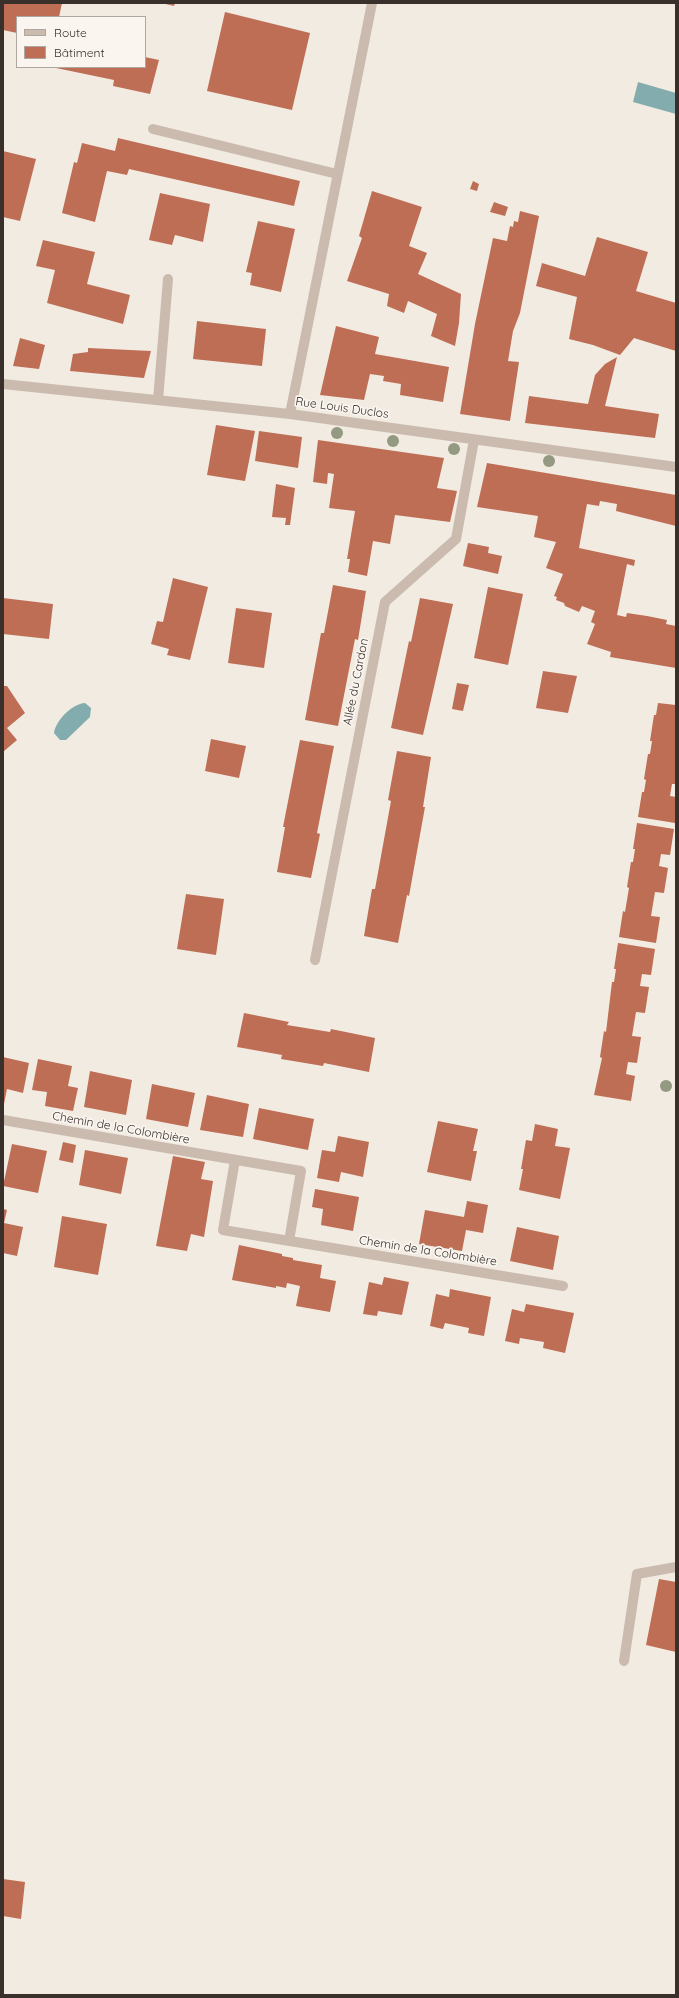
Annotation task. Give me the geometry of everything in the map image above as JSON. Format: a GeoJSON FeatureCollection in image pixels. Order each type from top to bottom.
{"type":"FeatureCollection","features":[{"type":"Feature","properties":{"kind":"street"},"geometry":{"type":"LineString","coordinates":[[290,414],[372,3]]}},
{"type":"Feature","properties":{"kind":"street"},"geometry":{"type":"LineString","coordinates":[[153,129],[337,174]]}},
{"type":"Feature","properties":{"kind":"street"},"geometry":{"type":"LineString","coordinates":[[158,400],[168,279]]}},
{"type":"Feature","properties":{"kind":"street","name":"Rue Louis Duclos"},"geometry":{"type":"LineString","coordinates":[[3,384],[290,414],[676,467]]}},
{"type":"Feature","properties":{"kind":"street","name":"Allée du Cardon"},"geometry":{"type":"LineString","coordinates":[[315,960],[384,602],[456,539],[474,440]]}},
{"type":"Feature","properties":{"kind":"street","name":"Chemin de la Colombière"},"geometry":{"type":"LineString","coordinates":[[3,1120],[301,1171],[290,1241]]}},
{"type":"Feature","properties":{"kind":"street","name":"Chemin de la Colombière"},"geometry":{"type":"LineString","coordinates":[[235,1160],[223,1230],[563,1286]]}},
{"type":"Feature","properties":{"kind":"street"},"geometry":{"type":"LineString","coordinates":[[624,1661],[637,1574],[676,1567]]}},
{"type":"Feature","properties":{"kind":"water"},"geometry":{"type":"Polygon","coordinates":[[[638,82],[676,93],[676,114],[633,102],[638,82]]]}},
{"type":"Feature","properties":{"kind":"water"},"geometry":{"type":"Polygon","coordinates":[[[85,703],[91,708],[90,717],[66,740],[60,740],[54,733],[55,728],[61,718],[75,706],[85,703]]]}},
{"type":"Feature","properties":{"kind":"building"},"geometry":{"type":"Polygon","coordinates":[[[3,3],[62,3],[59,16],[16,16],[16,33],[3,30],[3,3]]]}},
{"type":"Feature","properties":{"kind":"building"},"geometry":{"type":"Polygon","coordinates":[[[161,3],[175,3],[174,6],[161,3]]]}},
{"type":"Feature","properties":{"kind":"building"},"geometry":{"type":"Polygon","coordinates":[[[225,12],[310,33],[292,110],[207,91],[225,12]]]}},
{"type":"Feature","properties":{"kind":"building"},"geometry":{"type":"Polygon","coordinates":[[[146,57],[159,60],[150,94],[113,86],[114,80],[56,68],[146,68],[146,57]]]}},
{"type":"Feature","properties":{"kind":"building"},"geometry":{"type":"Polygon","coordinates":[[[118,138],[300,181],[294,206],[129,169],[127,175],[107,171],[95,222],[62,213],[74,162],[77,163],[82,143],[115,151],[118,138]]]}},
{"type":"Feature","properties":{"kind":"building"},"geometry":{"type":"Polygon","coordinates":[[[3,151],[36,159],[20,221],[3,217],[3,151]]]}},
{"type":"Feature","properties":{"kind":"building"},"geometry":{"type":"Polygon","coordinates":[[[473,181],[479,184],[477,191],[470,189],[473,181]]]}},
{"type":"Feature","properties":{"kind":"building"},"geometry":{"type":"Polygon","coordinates":[[[372,191],[422,207],[409,246],[427,253],[418,274],[461,294],[459,323],[455,346],[431,336],[437,314],[408,301],[404,313],[387,306],[389,294],[347,281],[362,238],[359,236],[372,191]]]}},
{"type":"Feature","properties":{"kind":"building"},"geometry":{"type":"Polygon","coordinates":[[[160,193],[210,204],[203,242],[175,235],[172,245],[149,240],[160,193]]]}},
{"type":"Feature","properties":{"kind":"building"},"geometry":{"type":"Polygon","coordinates":[[[494,202],[508,207],[505,216],[490,212],[494,202]]]}},
{"type":"Feature","properties":{"kind":"building"},"geometry":{"type":"Polygon","coordinates":[[[520,211],[539,216],[520,313],[513,331],[508,361],[519,362],[510,421],[460,414],[475,324],[493,238],[507,241],[510,226],[513,227],[514,221],[518,222],[520,211]]]}},
{"type":"Feature","properties":{"kind":"building"},"geometry":{"type":"Polygon","coordinates":[[[258,221],[295,229],[281,292],[250,285],[252,273],[246,272],[258,221]]]}},
{"type":"Feature","properties":{"kind":"building"},"geometry":{"type":"Polygon","coordinates":[[[597,237],[648,252],[636,291],[676,303],[676,351],[634,338],[620,355],[593,345],[569,339],[577,297],[536,286],[542,263],[585,276],[597,237]]]}},
{"type":"Feature","properties":{"kind":"building"},"geometry":{"type":"Polygon","coordinates":[[[43,240],[95,252],[87,284],[130,295],[123,324],[47,303],[55,270],[36,266],[43,240]]]}},
{"type":"Feature","properties":{"kind":"building"},"geometry":{"type":"Polygon","coordinates":[[[197,321],[266,329],[262,366],[193,359],[197,321]]]}},
{"type":"Feature","properties":{"kind":"building"},"geometry":{"type":"Polygon","coordinates":[[[336,326],[379,337],[375,354],[449,367],[443,402],[400,395],[401,384],[383,381],[384,376],[370,374],[364,400],[320,395],[336,326]]]}},
{"type":"Feature","properties":{"kind":"building"},"geometry":{"type":"Polygon","coordinates":[[[20,338],[45,345],[39,369],[13,366],[20,338]]]}},
{"type":"Feature","properties":{"kind":"building"},"geometry":{"type":"Polygon","coordinates":[[[88,348],[151,351],[144,378],[70,371],[73,354],[88,352],[88,348]]]}},
{"type":"Feature","properties":{"kind":"building"},"geometry":{"type":"Polygon","coordinates":[[[617,357],[605,406],[659,414],[655,438],[525,423],[529,396],[588,404],[595,375],[605,364],[617,357]]]}},
{"type":"Feature","properties":{"kind":"building"},"geometry":{"type":"Polygon","coordinates":[[[216,425],[255,431],[245,481],[207,475],[216,425]]]}},
{"type":"Feature","properties":{"kind":"building"},"geometry":{"type":"Polygon","coordinates":[[[259,431],[302,437],[298,468],[255,461],[259,431]]]}},
{"type":"Feature","properties":{"kind":"building"},"geometry":{"type":"Polygon","coordinates":[[[318,440],[444,458],[437,488],[457,491],[450,522],[395,515],[390,544],[373,541],[367,576],[348,572],[350,559],[347,559],[355,511],[329,508],[334,474],[328,473],[327,484],[313,482],[318,440]]]}},
{"type":"Feature","properties":{"kind":"building"},"geometry":{"type":"Polygon","coordinates":[[[487,463],[676,495],[676,526],[616,511],[617,504],[600,501],[599,506],[587,504],[579,548],[635,560],[634,566],[627,564],[617,615],[626,617],[627,613],[647,616],[667,620],[666,624],[676,626],[676,668],[610,657],[611,652],[587,644],[595,624],[591,622],[595,611],[582,606],[579,612],[556,600],[557,597],[554,596],[563,574],[546,568],[556,542],[534,537],[538,516],[477,507],[487,463]]]}},
{"type":"Feature","properties":{"kind":"building"},"geometry":{"type":"Polygon","coordinates":[[[276,484],[295,488],[290,525],[285,525],[286,518],[272,517],[276,484]]]}},
{"type":"Feature","properties":{"kind":"building"},"geometry":{"type":"Polygon","coordinates":[[[468,543],[489,547],[488,553],[502,556],[498,574],[463,566],[468,543]]]}},
{"type":"Feature","properties":{"kind":"building"},"geometry":{"type":"Polygon","coordinates":[[[173,578],[208,587],[190,660],[167,655],[169,649],[151,644],[157,621],[163,622],[173,578]]]}},
{"type":"Feature","properties":{"kind":"building"},"geometry":{"type":"Polygon","coordinates":[[[333,585],[366,591],[358,640],[355,639],[338,726],[305,720],[321,633],[324,633],[333,585]]]}},
{"type":"Feature","properties":{"kind":"building"},"geometry":{"type":"Polygon","coordinates":[[[488,587],[523,594],[508,665],[474,658],[488,587]]]}},
{"type":"Feature","properties":{"kind":"building"},"geometry":{"type":"Polygon","coordinates":[[[3,598],[53,604],[49,639],[3,634],[3,598]]]}},
{"type":"Feature","properties":{"kind":"building"},"geometry":{"type":"Polygon","coordinates":[[[420,598],[453,604],[423,735],[391,728],[409,641],[411,642],[420,598]]]}},
{"type":"Feature","properties":{"kind":"building"},"geometry":{"type":"Polygon","coordinates":[[[236,608],[272,613],[264,668],[228,663],[236,608]]]}},
{"type":"Feature","properties":{"kind":"building"},"geometry":{"type":"Polygon","coordinates":[[[543,671],[577,676],[568,713],[536,708],[543,671]]]}},
{"type":"Feature","properties":{"kind":"building"},"geometry":{"type":"Polygon","coordinates":[[[457,683],[469,685],[463,711],[452,709],[457,683]]]}},
{"type":"Feature","properties":{"kind":"building"},"geometry":{"type":"Polygon","coordinates":[[[3,686],[7,686],[25,713],[7,728],[17,740],[3,752],[3,686]]]}},
{"type":"Feature","properties":{"kind":"building"},"geometry":{"type":"Polygon","coordinates":[[[658,703],[676,705],[676,784],[672,784],[670,796],[676,797],[675,823],[638,817],[642,792],[644,792],[646,780],[644,779],[648,754],[650,754],[652,741],[650,741],[654,715],[656,715],[658,703]]]}},
{"type":"Feature","properties":{"kind":"building"},"geometry":{"type":"Polygon","coordinates":[[[211,739],[246,746],[239,778],[205,771],[211,739]]]}},
{"type":"Feature","properties":{"kind":"building"},"geometry":{"type":"Polygon","coordinates":[[[300,740],[334,746],[317,833],[320,834],[311,878],[277,872],[285,827],[283,827],[300,740]]]}},
{"type":"Feature","properties":{"kind":"building"},"geometry":{"type":"Polygon","coordinates":[[[397,751],[431,757],[423,807],[425,807],[409,896],[407,895],[398,943],[364,936],[372,889],[375,889],[391,801],[388,800],[397,751]]]}},
{"type":"Feature","properties":{"kind":"building"},"geometry":{"type":"Polygon","coordinates":[[[637,823],[674,829],[670,855],[661,854],[659,866],[668,868],[664,893],[655,892],[651,916],[660,917],[656,943],[619,937],[623,911],[625,912],[629,888],[627,887],[631,862],[633,862],[635,849],[633,849],[637,823]]]}},
{"type":"Feature","properties":{"kind":"building"},"geometry":{"type":"Polygon","coordinates":[[[186,894],[224,899],[216,955],[177,949],[186,894]]]}},
{"type":"Feature","properties":{"kind":"building"},"geometry":{"type":"Polygon","coordinates":[[[618,943],[655,949],[651,975],[642,974],[640,986],[649,987],[645,1013],[636,1012],[632,1036],[641,1037],[637,1063],[628,1062],[626,1074],[635,1076],[631,1101],[594,1095],[602,1058],[600,1057],[604,1031],[606,1032],[612,982],[614,982],[616,969],[614,969],[618,943]]]}},
{"type":"Feature","properties":{"kind":"building"},"geometry":{"type":"Polygon","coordinates":[[[244,1013],[289,1022],[287,1025],[330,1032],[331,1029],[375,1038],[369,1072],[324,1063],[323,1066],[281,1059],[282,1055],[237,1047],[244,1013]]]}},
{"type":"Feature","properties":{"kind":"building"},"geometry":{"type":"Polygon","coordinates":[[[3,1057],[29,1063],[23,1093],[7,1089],[4,1104],[3,1057]]]}},
{"type":"Feature","properties":{"kind":"building"},"geometry":{"type":"Polygon","coordinates":[[[38,1059],[72,1066],[68,1086],[78,1088],[73,1111],[45,1106],[47,1092],[32,1090],[38,1059]]]}},
{"type":"Feature","properties":{"kind":"building"},"geometry":{"type":"Polygon","coordinates":[[[90,1071],[132,1080],[126,1115],[84,1107],[90,1071]]]}},
{"type":"Feature","properties":{"kind":"building"},"geometry":{"type":"Polygon","coordinates":[[[152,1084],[195,1093],[188,1127],[146,1119],[152,1084]]]}},
{"type":"Feature","properties":{"kind":"building"},"geometry":{"type":"Polygon","coordinates":[[[207,1095],[249,1104],[243,1137],[200,1130],[207,1095]]]}},
{"type":"Feature","properties":{"kind":"building"},"geometry":{"type":"Polygon","coordinates":[[[259,1108],[314,1119],[308,1150],[253,1139],[259,1108]]]}},
{"type":"Feature","properties":{"kind":"building"},"geometry":{"type":"Polygon","coordinates":[[[438,1121],[478,1129],[473,1151],[477,1151],[471,1181],[427,1172],[438,1121]]]}},
{"type":"Feature","properties":{"kind":"building"},"geometry":{"type":"Polygon","coordinates":[[[535,1124],[558,1129],[555,1146],[570,1148],[560,1199],[519,1190],[526,1140],[532,1141],[535,1124]]]}},
{"type":"Feature","properties":{"kind":"building"},"geometry":{"type":"Polygon","coordinates":[[[338,1136],[369,1142],[363,1177],[341,1172],[339,1182],[317,1178],[322,1150],[335,1152],[338,1136]]]}},
{"type":"Feature","properties":{"kind":"building"},"geometry":{"type":"Polygon","coordinates":[[[63,1142],[76,1145],[73,1163],[59,1160],[63,1142]]]}},
{"type":"Feature","properties":{"kind":"building"},"geometry":{"type":"Polygon","coordinates":[[[12,1144],[47,1151],[38,1193],[3,1186],[12,1144]]]}},
{"type":"Feature","properties":{"kind":"building"},"geometry":{"type":"Polygon","coordinates":[[[85,1150],[128,1158],[121,1194],[79,1185],[85,1150]]]}},
{"type":"Feature","properties":{"kind":"building"},"geometry":{"type":"Polygon","coordinates":[[[173,1156],[205,1162],[201,1179],[213,1181],[204,1237],[191,1234],[187,1251],[156,1246],[173,1156]]]}},
{"type":"Feature","properties":{"kind":"building"},"geometry":{"type":"Polygon","coordinates":[[[315,1189],[359,1197],[353,1231],[321,1225],[323,1209],[312,1207],[315,1189]]]}},
{"type":"Feature","properties":{"kind":"building"},"geometry":{"type":"Polygon","coordinates":[[[467,1201],[488,1205],[483,1233],[466,1230],[462,1251],[419,1244],[425,1210],[464,1217],[467,1201]]]}},
{"type":"Feature","properties":{"kind":"building"},"geometry":{"type":"Polygon","coordinates":[[[3,1209],[7,1210],[4,1223],[23,1227],[17,1256],[3,1253],[3,1209]]]}},
{"type":"Feature","properties":{"kind":"building"},"geometry":{"type":"Polygon","coordinates":[[[62,1216],[107,1224],[98,1275],[54,1267],[62,1216]]]}},
{"type":"Feature","properties":{"kind":"building"},"geometry":{"type":"Polygon","coordinates":[[[517,1227],[559,1236],[553,1270],[510,1261],[517,1227]]]}},
{"type":"Feature","properties":{"kind":"building"},"geometry":{"type":"Polygon","coordinates":[[[239,1245],[282,1254],[282,1256],[293,1258],[293,1260],[322,1265],[320,1278],[336,1281],[330,1312],[296,1306],[300,1286],[287,1283],[286,1288],[276,1286],[276,1288],[232,1280],[239,1245]]]}},
{"type":"Feature","properties":{"kind":"building"},"geometry":{"type":"Polygon","coordinates":[[[384,1277],[409,1282],[402,1315],[378,1311],[377,1316],[363,1314],[369,1282],[382,1285],[384,1277]]]}},
{"type":"Feature","properties":{"kind":"building"},"geometry":{"type":"Polygon","coordinates":[[[450,1289],[491,1297],[484,1336],[468,1333],[469,1328],[445,1323],[443,1329],[430,1326],[436,1294],[449,1297],[450,1289]]]}},
{"type":"Feature","properties":{"kind":"building"},"geometry":{"type":"Polygon","coordinates":[[[526,1304],[574,1313],[565,1353],[543,1348],[544,1342],[520,1338],[519,1344],[505,1341],[512,1309],[524,1312],[526,1304]]]}},
{"type":"Feature","properties":{"kind":"building"},"geometry":{"type":"Polygon","coordinates":[[[659,1579],[676,1582],[676,1652],[646,1645],[659,1579]]]}},
{"type":"Feature","properties":{"kind":"building"},"geometry":{"type":"Polygon","coordinates":[[[3,1879],[25,1882],[21,1919],[3,1916],[3,1879]]]}}]}
